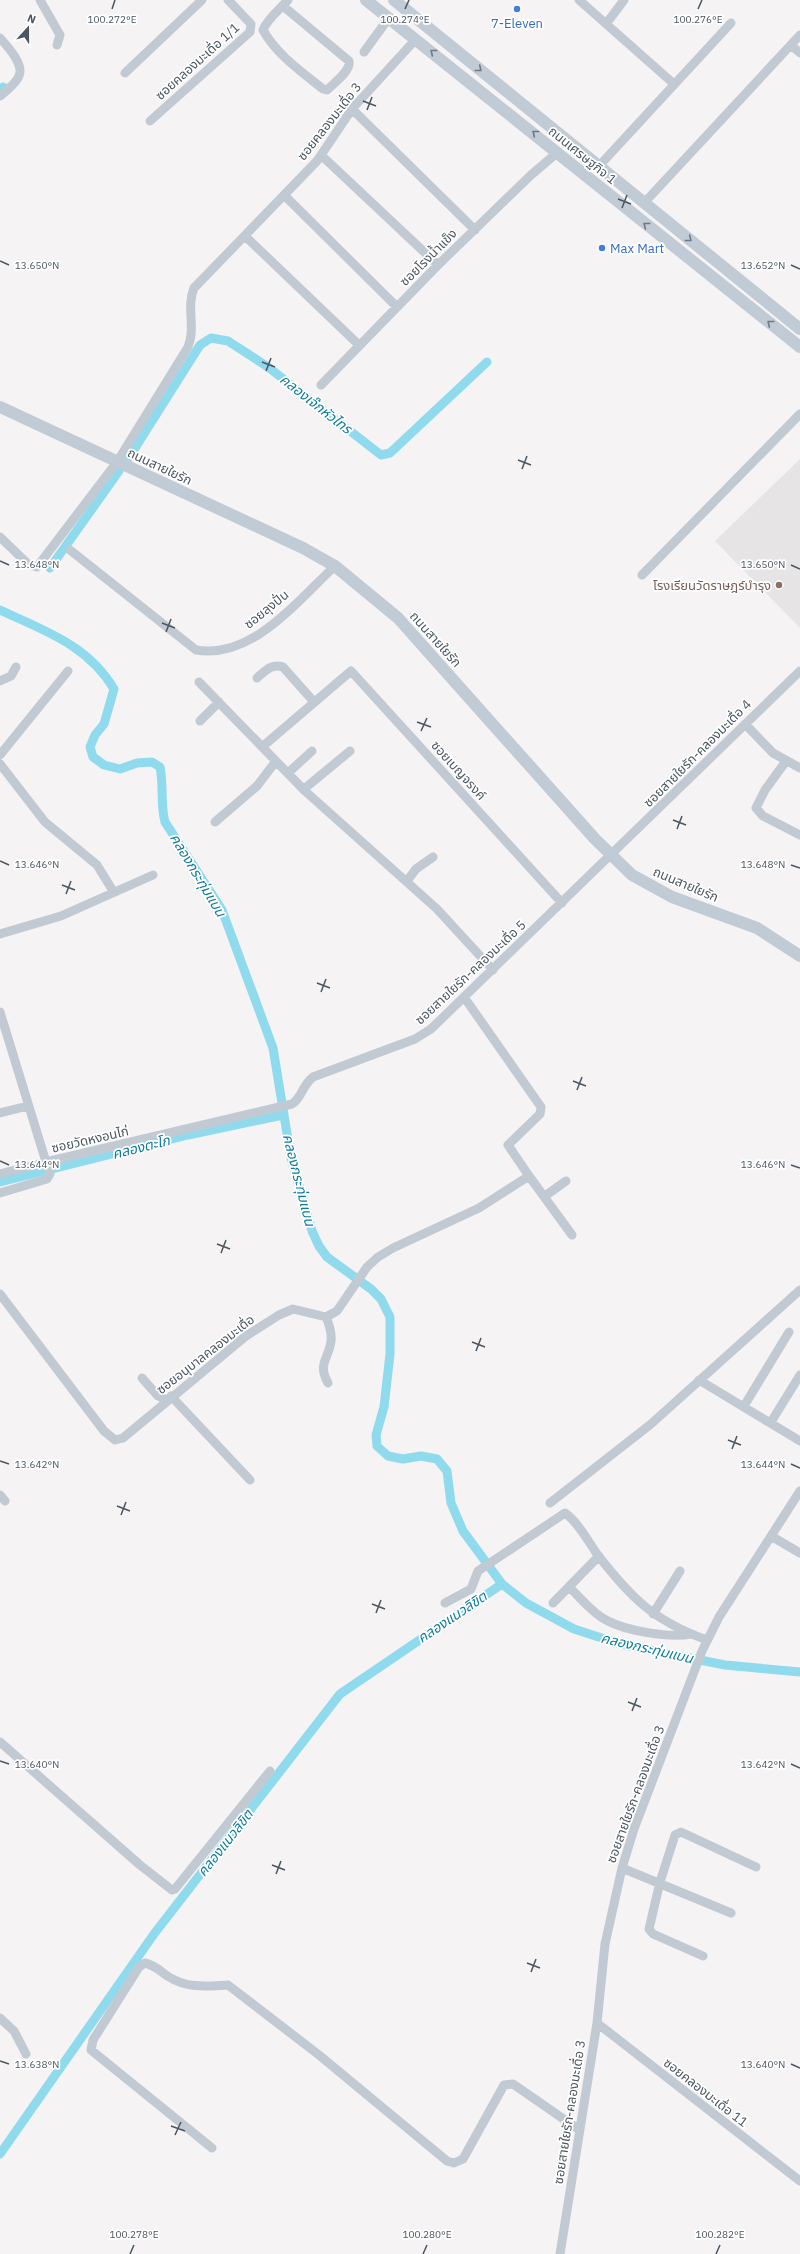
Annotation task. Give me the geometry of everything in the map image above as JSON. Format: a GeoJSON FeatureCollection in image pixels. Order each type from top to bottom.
{"type":"FeatureCollection","features":[{"type":"Feature","properties":{"kind":"main road","name":"ถนนเศรษฐกิจ 1"},"geometry":{"type":"LineString","coordinates":[[366,0],[800,347]]}},
{"type":"Feature","properties":{"kind":"main road","name":"ถนนเศรษฐกิจ 1"},"geometry":{"type":"LineString","coordinates":[[394,0],[800,329]]}},
{"type":"Feature","properties":{"kind":"main road","name":"ถนนสายใยรัก"},"geometry":{"type":"LineString","coordinates":[[0,407],[302,548],[335,566],[398,618],[595,839],[632,875],[672,897],[757,928],[800,956]]}},
{"type":"Feature","properties":{"kind":"street"},"geometry":{"type":"LineString","coordinates":[[40,0],[60,35],[57,45]]}},
{"type":"Feature","properties":{"kind":"street"},"geometry":{"type":"LineString","coordinates":[[125,73],[202,0]]}},
{"type":"Feature","properties":{"kind":"street","name":"ซอยคลองมะเดื่อ 1/1"},"geometry":{"type":"LineString","coordinates":[[150,121],[250,32],[251,24],[228,0]]}},
{"type":"Feature","properties":{"kind":"street"},"geometry":{"type":"LineString","coordinates":[[579,0],[674,84]]}},
{"type":"Feature","properties":{"kind":"street"},"geometry":{"type":"LineString","coordinates":[[606,24],[624,0]]}},
{"type":"Feature","properties":{"kind":"street"},"geometry":{"type":"LineString","coordinates":[[285,3],[349,61],[346,70],[327,90],[323,89],[290,61],[264,32],[263,28],[285,3]]}},
{"type":"Feature","properties":{"kind":"street"},"geometry":{"type":"LineString","coordinates":[[364,52],[388,19]]}},
{"type":"Feature","properties":{"kind":"street"},"geometry":{"type":"LineString","coordinates":[[599,166],[731,23]]}},
{"type":"Feature","properties":{"kind":"street"},"geometry":{"type":"LineString","coordinates":[[645,202],[800,34]]}},
{"type":"Feature","properties":{"kind":"street"},"geometry":{"type":"LineString","coordinates":[[0,38],[9,48],[19,66],[20,73],[17,79],[0,96]]}},
{"type":"Feature","properties":{"kind":"street","name":"ซอยคลองมะเดื่อ 3"},"geometry":{"type":"LineString","coordinates":[[0,537],[28,564],[37,567],[117,462],[188,347],[192,333],[191,296],[194,288],[317,161],[352,109],[416,39]]}},
{"type":"Feature","properties":{"kind":"street"},"geometry":{"type":"LineString","coordinates":[[790,45],[800,53]]}},
{"type":"Feature","properties":{"kind":"street"},"geometry":{"type":"LineString","coordinates":[[352,109],[475,230]]}},
{"type":"Feature","properties":{"kind":"street","name":"ซอยโรงน้ำแข็ง"},"geometry":{"type":"LineString","coordinates":[[321,385],[438,265],[531,175],[558,152]]}},
{"type":"Feature","properties":{"kind":"street"},"geometry":{"type":"LineString","coordinates":[[321,155],[438,265]]}},
{"type":"Feature","properties":{"kind":"street"},"geometry":{"type":"LineString","coordinates":[[284,195],[397,307]]}},
{"type":"Feature","properties":{"kind":"street"},"geometry":{"type":"LineString","coordinates":[[245,236],[359,345]]}},
{"type":"Feature","properties":{"kind":"street"},"geometry":{"type":"LineString","coordinates":[[642,575],[800,414]]}},
{"type":"Feature","properties":{"kind":"street","name":"ซอยลุงปั่น"},"geometry":{"type":"LineString","coordinates":[[70,550],[196,650],[210,653],[223,651],[256,637],[335,566]]}},
{"type":"Feature","properties":{"kind":"street"},"geometry":{"type":"LineString","coordinates":[[257,678],[271,667],[278,665],[283,667],[314,702]]}},
{"type":"Feature","properties":{"kind":"street"},"geometry":{"type":"LineString","coordinates":[[0,681],[11,676],[16,667]]}},
{"type":"Feature","properties":{"kind":"street"},"geometry":{"type":"LineString","coordinates":[[0,755],[68,671]]}},
{"type":"Feature","properties":{"kind":"street","name":"ซอยสายใยรัก-คลองมะเดื่อ 4"},"geometry":{"type":"LineString","coordinates":[[612,855],[800,671]]}},
{"type":"Feature","properties":{"kind":"street","name":"ซอยเบญจรงค์"},"geometry":{"type":"LineString","coordinates":[[262,747],[349,672],[353,672],[562,903]]}},
{"type":"Feature","properties":{"kind":"street"},"geometry":{"type":"LineString","coordinates":[[199,682],[304,789],[407,881],[457,930],[493,970]]}},
{"type":"Feature","properties":{"kind":"street"},"geometry":{"type":"LineString","coordinates":[[200,721],[219,702]]}},
{"type":"Feature","properties":{"kind":"street"},"geometry":{"type":"LineString","coordinates":[[745,724],[761,742],[786,761],[800,768]]}},
{"type":"Feature","properties":{"kind":"street"},"geometry":{"type":"LineString","coordinates":[[288,773],[312,751]]}},
{"type":"Feature","properties":{"kind":"street"},"geometry":{"type":"LineString","coordinates":[[304,789],[350,751]]}},
{"type":"Feature","properties":{"kind":"street"},"geometry":{"type":"LineString","coordinates":[[215,822],[257,786],[276,761]]}},
{"type":"Feature","properties":{"kind":"street"},"geometry":{"type":"LineString","coordinates":[[786,761],[765,790],[756,808],[763,816],[800,835]]}},
{"type":"Feature","properties":{"kind":"street"},"geometry":{"type":"LineString","coordinates":[[0,764],[45,822],[97,865],[113,891]]}},
{"type":"Feature","properties":{"kind":"street","name":"ซอยสายใยรัก-คลองมะเดื่อ 5"},"geometry":{"type":"LineString","coordinates":[[292,1104],[298,1100],[304,1085],[313,1077],[415,1039],[431,1029],[612,855]]}},
{"type":"Feature","properties":{"kind":"street"},"geometry":{"type":"LineString","coordinates":[[407,881],[416,869],[433,857]]}},
{"type":"Feature","properties":{"kind":"street"},"geometry":{"type":"LineString","coordinates":[[0,934],[61,916],[113,891],[153,875]]}},
{"type":"Feature","properties":{"kind":"street"},"geometry":{"type":"LineString","coordinates":[[464,997],[541,1107],[540,1114],[508,1145],[572,1235]]}},
{"type":"Feature","properties":{"kind":"street","name":"ซอยวัดหงอนไก่"},"geometry":{"type":"LineString","coordinates":[[0,1012],[4,1040],[48,1167],[292,1104]]}},
{"type":"Feature","properties":{"kind":"street"},"geometry":{"type":"LineString","coordinates":[[0,1113],[28,1106]]}},
{"type":"Feature","properties":{"kind":"street"},"geometry":{"type":"LineString","coordinates":[[0,1174],[48,1167],[47,1179],[0,1193]]}},
{"type":"Feature","properties":{"kind":"street"},"geometry":{"type":"LineString","coordinates":[[328,1383],[324,1375],[324,1362],[331,1342],[326,1317],[337,1311],[367,1267],[393,1248],[479,1208],[529,1176]]}},
{"type":"Feature","properties":{"kind":"street"},"geometry":{"type":"LineString","coordinates":[[545,1196],[566,1181]]}},
{"type":"Feature","properties":{"kind":"street"},"geometry":{"type":"LineString","coordinates":[[550,1503],[651,1424],[800,1290]]}},
{"type":"Feature","properties":{"kind":"street","name":"ซอยอนุบาลคลองมะเดื่อ"},"geometry":{"type":"LineString","coordinates":[[0,1294],[111,1439],[118,1440],[246,1336],[279,1315],[293,1309],[326,1317]]}},
{"type":"Feature","properties":{"kind":"street"},"geometry":{"type":"LineString","coordinates":[[744,1406],[789,1332]]}},
{"type":"Feature","properties":{"kind":"street"},"geometry":{"type":"LineString","coordinates":[[771,1422],[800,1375]]}},
{"type":"Feature","properties":{"kind":"street"},"geometry":{"type":"LineString","coordinates":[[142,1378],[158,1396],[169,1398],[250,1480]]}},
{"type":"Feature","properties":{"kind":"street"},"geometry":{"type":"LineString","coordinates":[[699,1380],[771,1422],[800,1441]]}},
{"type":"Feature","properties":{"kind":"street","name":"ซอยสายใยรัก-คลองมะเดื่อ 3"},"geometry":{"type":"LineString","coordinates":[[560,2254],[578,2129],[597,2023],[605,1944],[622,1868],[640,1814],[702,1650],[719,1617],[800,1490]]}},
{"type":"Feature","properties":{"kind":"street"},"geometry":{"type":"LineString","coordinates":[[445,1604],[471,1589],[478,1571],[565,1513],[628,1592],[653,1614],[691,1634],[707,1640]]}},
{"type":"Feature","properties":{"kind":"street"},"geometry":{"type":"LineString","coordinates":[[772,1536],[800,1553]]}},
{"type":"Feature","properties":{"kind":"street"},"geometry":{"type":"LineString","coordinates":[[553,1603],[600,1556]]}},
{"type":"Feature","properties":{"kind":"street"},"geometry":{"type":"LineString","coordinates":[[653,1614],[680,1571]]}},
{"type":"Feature","properties":{"kind":"street"},"geometry":{"type":"LineString","coordinates":[[569,1587],[607,1621],[671,1636],[691,1634]]}},
{"type":"Feature","properties":{"kind":"street"},"geometry":{"type":"LineString","coordinates":[[0,1742],[140,1865],[172,1890],[227,1826],[270,1770]]}},
{"type":"Feature","properties":{"kind":"street"},"geometry":{"type":"LineString","coordinates":[[703,1956],[653,1934],[649,1929],[660,1882],[676,1835],[681,1832],[756,1867]]}},
{"type":"Feature","properties":{"kind":"street"},"geometry":{"type":"LineString","coordinates":[[622,1868],[660,1882],[731,1913]]}},
{"type":"Feature","properties":{"kind":"street"},"geometry":{"type":"LineString","coordinates":[[212,2148],[91,2050],[93,2040],[139,1967],[145,1963],[152,1965],[170,1978],[187,1984],[200,1987],[228,1985],[325,2060],[447,2161],[454,2163],[463,2159],[504,2085],[513,2084],[578,2129]]}},
{"type":"Feature","properties":{"kind":"street"},"geometry":{"type":"LineString","coordinates":[[0,2018],[14,2031],[26,2054]]}},
{"type":"Feature","properties":{"kind":"street","name":"ซอยคลองมะเดื่อ 11"},"geometry":{"type":"LineString","coordinates":[[597,2023],[800,2181]]}},
{"type":"Feature","properties":{"kind":"shaded area","name":"โรงเรียนวัดราษฎร์บํารุง"},"geometry":{"type":"Polygon","coordinates":[[[800,459],[800,628],[715,541],[800,459]]]}},
{"type":"Feature","properties":{"kind":"waterway"},"geometry":{"type":"LineString","coordinates":[[0,90],[3,87]]}},
{"type":"Feature","properties":{"kind":"waterway","name":"คลองเจ๊กหัวไทร"},"geometry":{"type":"LineString","coordinates":[[128,459],[200,345],[211,338],[228,341],[268,367],[381,455],[390,453],[487,362]]}},
{"type":"Feature","properties":{"kind":"waterway","name":"คลองเจ๊กหัวไทร"},"geometry":{"type":"LineString","coordinates":[[50,568],[119,471]]}},
{"type":"Feature","properties":{"kind":"waterway","name":"คลองกระทุ่มแบน"},"geometry":{"type":"LineString","coordinates":[[0,610],[49,633],[78,650],[92,661],[114,689],[104,724],[95,735],[90,747],[93,757],[104,765],[120,769],[137,763],[152,762],[160,767],[165,822],[222,910],[273,1048],[291,1158],[312,1231],[319,1246],[327,1257],[371,1289],[381,1299],[390,1317],[390,1354],[384,1407],[376,1435],[377,1446],[388,1456],[403,1459],[421,1456],[437,1459],[447,1471],[451,1503],[463,1531],[502,1584],[526,1603],[574,1629],[620,1644],[725,1665],[800,1672]]}},
{"type":"Feature","properties":{"kind":"waterway","name":"คลองตะโก"},"geometry":{"type":"LineString","coordinates":[[0,1182],[188,1135],[283,1115]]}},
{"type":"Feature","properties":{"kind":"waterway","name":"คลองแนวลิขิต"},"geometry":{"type":"LineString","coordinates":[[0,2154],[154,1934],[340,1694],[502,1584]]}},
{"type":"Feature","properties":{"kind":"place","name":"7-Eleven"},"geometry":{"type":"Point","coordinates":[517,9]}},
{"type":"Feature","properties":{"kind":"place","name":"Max Mart"},"geometry":{"type":"Point","coordinates":[602,248]}},
{"type":"Feature","properties":{"kind":"place","name":"โรงเรียนวัดราษฎร์บํารุง"},"geometry":{"type":"Point","coordinates":[779,585]}}]}
